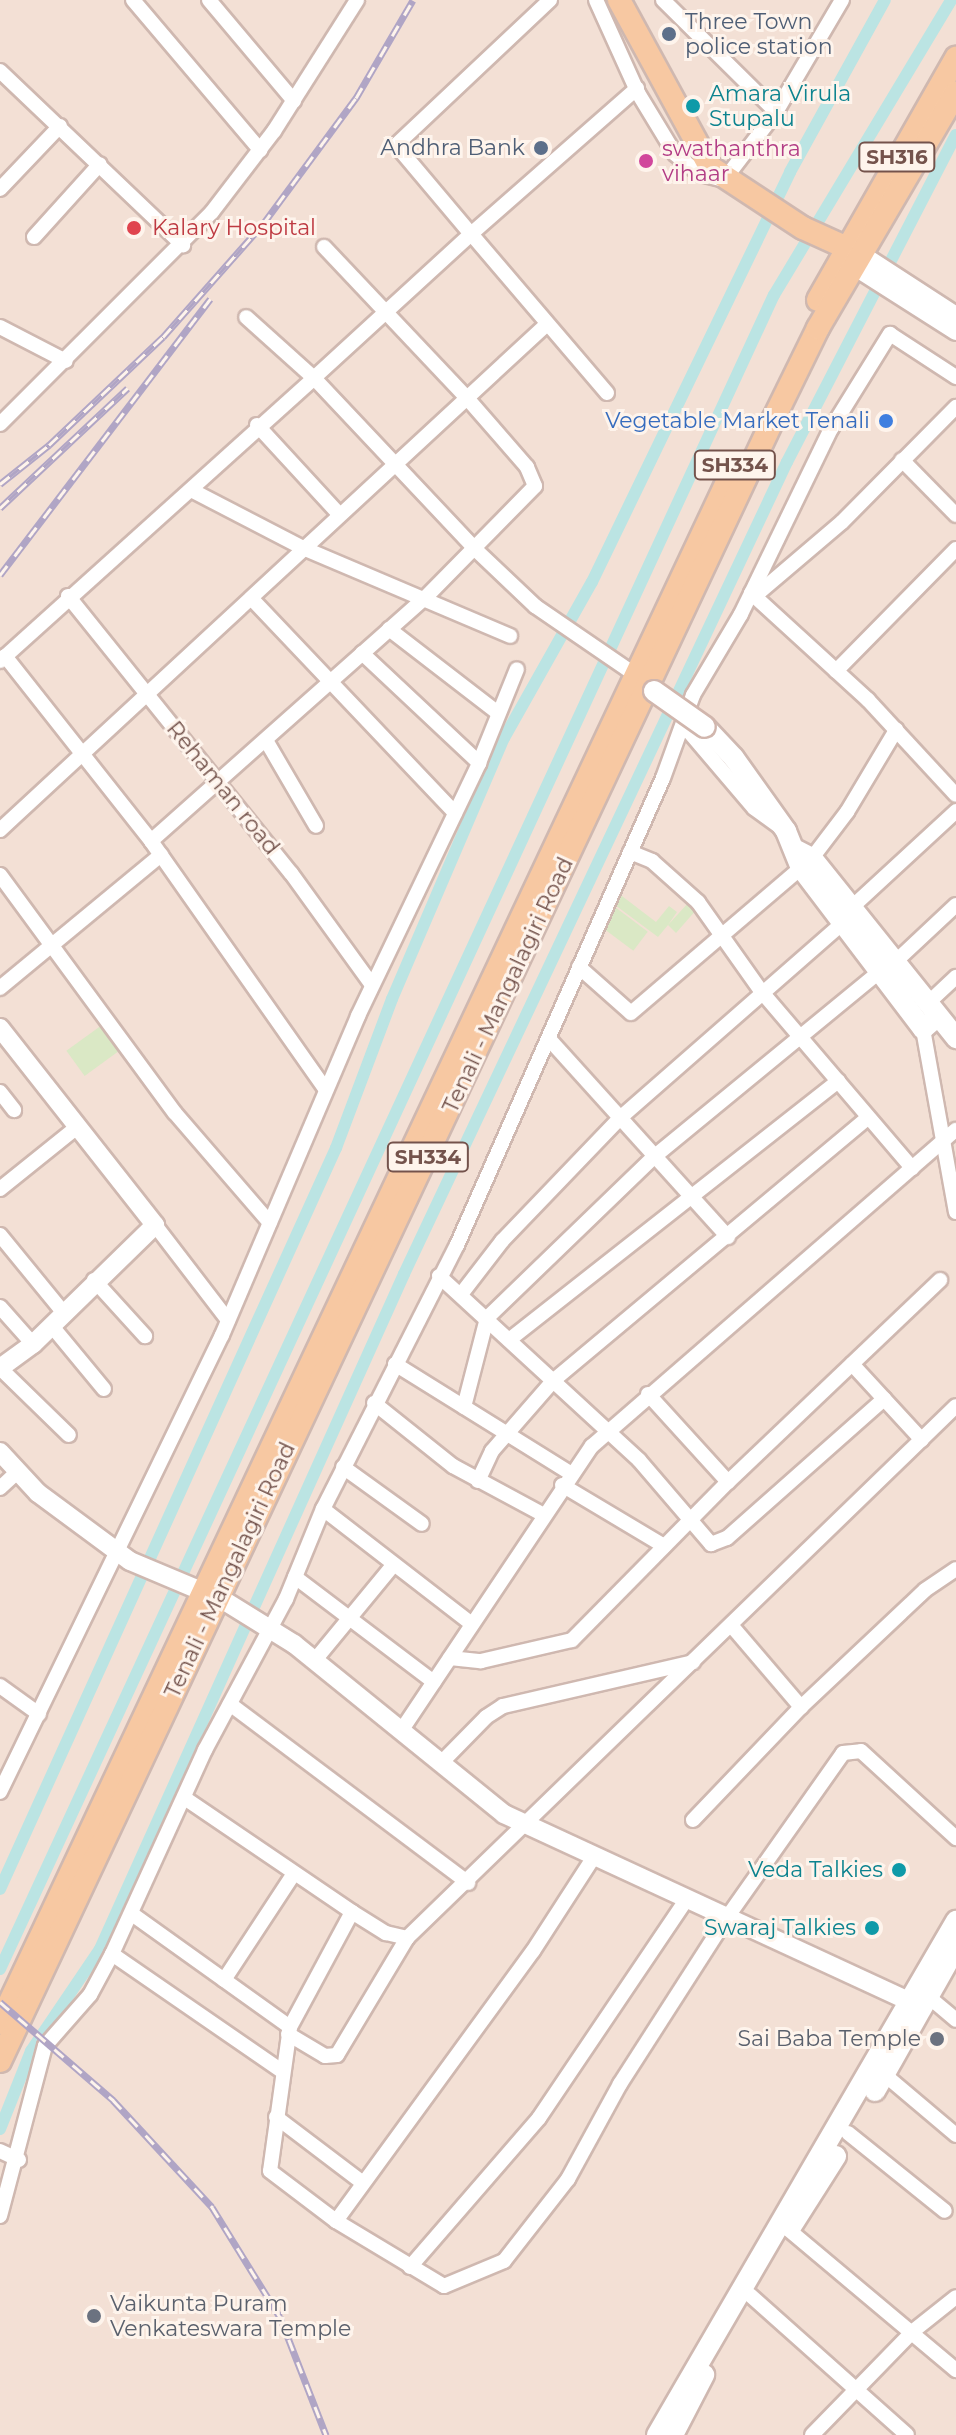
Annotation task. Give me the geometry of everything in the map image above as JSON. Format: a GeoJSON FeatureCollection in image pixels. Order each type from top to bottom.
{"type":"FeatureCollection","features":[{"type":"Feature","properties":{"kind":"main road"},"geometry":{"type":"LineString","coordinates":[[619,0],[689,136],[731,184],[853,258]]}},
{"type":"Feature","properties":{"kind":"main road","name":"SH316"},"geometry":{"type":"LineString","coordinates":[[853,258],[956,58]]}},
{"type":"Feature","properties":{"kind":"main road","name":"SH316"},"geometry":{"type":"LineString","coordinates":[[853,258],[956,93]]}},
{"type":"Feature","properties":{"kind":"main road","name":"SH334"},"geometry":{"type":"LineString","coordinates":[[0,2023],[208,1594],[638,679],[798,355],[853,258]]}},
{"type":"Feature","properties":{"kind":"main road"},"geometry":{"type":"LineString","coordinates":[[638,679],[695,727],[786,831],[803,859],[887,967],[929,1016],[956,1038]]}},
{"type":"Feature","properties":{"kind":"main road","name":"Tenali - Mangalagiri Road"},"geometry":{"type":"LineString","coordinates":[[0,2061],[208,1594]]}},
{"type":"Feature","properties":{"kind":"main road"},"geometry":{"type":"LineString","coordinates":[[673,2435],[750,2295],[885,2075],[922,2003],[956,1921]]}},
{"type":"Feature","properties":{"kind":"main road"},"geometry":{"type":"LineString","coordinates":[[657,2435],[956,1948]]}},
{"type":"Feature","properties":{"kind":"street"},"geometry":{"type":"LineString","coordinates":[[133,0],[260,150]]}},
{"type":"Feature","properties":{"kind":"street"},"geometry":{"type":"LineString","coordinates":[[209,0],[294,101]]}},
{"type":"Feature","properties":{"kind":"street"},"geometry":{"type":"LineString","coordinates":[[0,424],[183,245],[260,150],[357,0]]}},
{"type":"Feature","properties":{"kind":"street"},"geometry":{"type":"LineString","coordinates":[[550,0],[396,145],[607,393]]}},
{"type":"Feature","properties":{"kind":"street"},"geometry":{"type":"LineString","coordinates":[[596,0],[637,88],[675,154],[700,174],[731,184],[841,1]]}},
{"type":"Feature","properties":{"kind":"street"},"geometry":{"type":"LineString","coordinates":[[663,0],[776,112]]}},
{"type":"Feature","properties":{"kind":"street"},"geometry":{"type":"LineString","coordinates":[[3,81],[60,126],[183,245]]}},
{"type":"Feature","properties":{"kind":"street"},"geometry":{"type":"LineString","coordinates":[[326,1090],[151,841],[2,659],[68,596],[193,491],[257,425],[314,378],[637,88]]}},
{"type":"Feature","properties":{"kind":"street"},"geometry":{"type":"LineString","coordinates":[[0,189],[60,126]]}},
{"type":"Feature","properties":{"kind":"street"},"geometry":{"type":"LineString","coordinates":[[34,237],[100,164]]}},
{"type":"Feature","properties":{"kind":"street"},"geometry":{"type":"LineString","coordinates":[[151,841],[267,742],[425,598],[530,494],[534,478],[387,310],[324,247]]}},
{"type":"Feature","properties":{"kind":"street"},"geometry":{"type":"LineString","coordinates":[[853,258],[956,331]]}},
{"type":"Feature","properties":{"kind":"street"},"geometry":{"type":"LineString","coordinates":[[899,290],[956,316]]}},
{"type":"Feature","properties":{"kind":"street"},"geometry":{"type":"LineString","coordinates":[[246,317],[314,378],[475,549],[535,606],[638,679]]}},
{"type":"Feature","properties":{"kind":"street"},"geometry":{"type":"LineString","coordinates":[[0,830],[252,599],[338,513],[547,324]]}},
{"type":"Feature","properties":{"kind":"street"},"geometry":{"type":"LineString","coordinates":[[0,327],[66,361]]}},
{"type":"Feature","properties":{"kind":"street"},"geometry":{"type":"LineString","coordinates":[[0,2216],[10,2156],[45,2046],[90,1995],[132,1914],[266,1625],[295,1577],[343,1467],[439,1276],[549,1039],[630,852],[695,727],[691,705],[753,595],[831,429],[890,334],[956,377]]}},
{"type":"Feature","properties":{"kind":"street"},"geometry":{"type":"LineString","coordinates":[[753,595],[842,522],[956,407]]}},
{"type":"Feature","properties":{"kind":"street"},"geometry":{"type":"LineString","coordinates":[[257,425],[338,513]]}},
{"type":"Feature","properties":{"kind":"street"},"geometry":{"type":"LineString","coordinates":[[902,460],[956,515]]}},
{"type":"Feature","properties":{"kind":"street"},"geometry":{"type":"LineString","coordinates":[[193,491],[303,548],[510,636]]}},
{"type":"Feature","properties":{"kind":"street"},"geometry":{"type":"LineString","coordinates":[[836,671],[956,549]]}},
{"type":"Feature","properties":{"kind":"street"},"geometry":{"type":"LineString","coordinates":[[753,595],[896,730],[956,795]]}},
{"type":"Feature","properties":{"kind":"street","name":"Rehaman road"},"geometry":{"type":"LineString","coordinates":[[68,596],[218,782],[372,985]]}},
{"type":"Feature","properties":{"kind":"street"},"geometry":{"type":"LineString","coordinates":[[252,599],[455,813]]}},
{"type":"Feature","properties":{"kind":"street"},"geometry":{"type":"LineString","coordinates":[[389,629],[498,713]]}},
{"type":"Feature","properties":{"kind":"street"},"geometry":{"type":"LineString","coordinates":[[362,653],[479,763]]}},
{"type":"Feature","properties":{"kind":"street"},"geometry":{"type":"LineString","coordinates":[[0,1792],[123,1557],[372,985],[479,763],[517,669]]}},
{"type":"Feature","properties":{"kind":"street"},"geometry":{"type":"LineString","coordinates":[[691,705],[718,728],[781,806],[786,831]]}},
{"type":"Feature","properties":{"kind":"street"},"geometry":{"type":"LineString","coordinates":[[579,967],[631,1013],[803,859],[847,812],[896,730]]}},
{"type":"Feature","properties":{"kind":"street"},"geometry":{"type":"LineString","coordinates":[[267,742],[316,826]]}},
{"type":"Feature","properties":{"kind":"street"},"geometry":{"type":"LineString","coordinates":[[462,1293],[495,1248],[620,1118],[847,916],[956,811]]}},
{"type":"Feature","properties":{"kind":"street"},"geometry":{"type":"LineString","coordinates":[[630,852],[659,867],[723,932],[761,991],[912,1168]]}},
{"type":"Feature","properties":{"kind":"street"},"geometry":{"type":"LineString","coordinates":[[0,988],[161,855]]}},
{"type":"Feature","properties":{"kind":"street"},"geometry":{"type":"LineString","coordinates":[[0,875],[175,1113],[270,1223]]}},
{"type":"Feature","properties":{"kind":"street"},"geometry":{"type":"LineString","coordinates":[[464,1407],[487,1318],[655,1156],[887,967],[956,905]]}},
{"type":"Feature","properties":{"kind":"street"},"geometry":{"type":"LineString","coordinates":[[956,977],[929,1016],[951,1134],[956,1212]]}},
{"type":"Feature","properties":{"kind":"street"},"geometry":{"type":"LineString","coordinates":[[0,1028],[228,1320]]}},
{"type":"Feature","properties":{"kind":"street"},"geometry":{"type":"LineString","coordinates":[[549,1039],[728,1237]]}},
{"type":"Feature","properties":{"kind":"street"},"geometry":{"type":"LineString","coordinates":[[509,1340],[694,1199],[838,1081]]}},
{"type":"Feature","properties":{"kind":"street"},"geometry":{"type":"LineString","coordinates":[[0,1092],[14,1110]]}},
{"type":"Feature","properties":{"kind":"street"},"geometry":{"type":"LineString","coordinates":[[478,1481],[492,1451],[554,1380],[867,1118]]}},
{"type":"Feature","properties":{"kind":"street"},"geometry":{"type":"LineString","coordinates":[[0,1189],[77,1127]]}},
{"type":"Feature","properties":{"kind":"street"},"geometry":{"type":"LineString","coordinates":[[401,1731],[566,1479],[607,1430],[951,1134]]}},
{"type":"Feature","properties":{"kind":"street"},"geometry":{"type":"LineString","coordinates":[[69,1435],[0,1368],[33,1344],[94,1280],[155,1225]]}},
{"type":"Feature","properties":{"kind":"street"},"geometry":{"type":"LineString","coordinates":[[0,1235],[104,1389]]}},
{"type":"Feature","properties":{"kind":"street"},"geometry":{"type":"LineString","coordinates":[[439,1276],[462,1293],[607,1430],[706,1541],[719,1543],[884,1399]]}},
{"type":"Feature","properties":{"kind":"street"},"geometry":{"type":"LineString","coordinates":[[94,1280],[145,1336]]}},
{"type":"Feature","properties":{"kind":"street"},"geometry":{"type":"LineString","coordinates":[[450,1658],[481,1661],[572,1640],[728,1482],[940,1280]]}},
{"type":"Feature","properties":{"kind":"street"},"geometry":{"type":"LineString","coordinates":[[0,1307],[33,1344]]}},
{"type":"Feature","properties":{"kind":"street"},"geometry":{"type":"LineString","coordinates":[[395,1364],[508,1433],[566,1479],[664,1546]]}},
{"type":"Feature","properties":{"kind":"street"},"geometry":{"type":"LineString","coordinates":[[852,1364],[922,1440]]}},
{"type":"Feature","properties":{"kind":"street"},"geometry":{"type":"LineString","coordinates":[[648,1394],[728,1482]]}},
{"type":"Feature","properties":{"kind":"street"},"geometry":{"type":"LineString","coordinates":[[374,1403],[478,1481],[544,1515]]}},
{"type":"Feature","properties":{"kind":"street"},"geometry":{"type":"LineString","coordinates":[[132,1914],[325,2056],[337,2055],[407,1938],[468,1883],[956,1406]]}},
{"type":"Feature","properties":{"kind":"street"},"geometry":{"type":"LineString","coordinates":[[0,1452],[17,1472],[123,1557],[208,1594],[266,1625],[315,1660],[524,1826],[595,1855],[726,1919],[956,2020]]}},
{"type":"Feature","properties":{"kind":"street"},"geometry":{"type":"LineString","coordinates":[[343,1467],[422,1524]]}},
{"type":"Feature","properties":{"kind":"street"},"geometry":{"type":"LineString","coordinates":[[0,1488],[17,1472]]}},
{"type":"Feature","properties":{"kind":"street"},"geometry":{"type":"LineString","coordinates":[[323,1509],[472,1624]]}},
{"type":"Feature","properties":{"kind":"street"},"geometry":{"type":"LineString","coordinates":[[315,1660],[394,1564]]}},
{"type":"Feature","properties":{"kind":"street"},"geometry":{"type":"LineString","coordinates":[[693,1820],[801,1707],[919,1595],[956,1569]]}},
{"type":"Feature","properties":{"kind":"street"},"geometry":{"type":"LineString","coordinates":[[295,1577],[434,1682]]}},
{"type":"Feature","properties":{"kind":"street"},"geometry":{"type":"LineString","coordinates":[[731,1625],[801,1707]]}},
{"type":"Feature","properties":{"kind":"street"},"geometry":{"type":"LineString","coordinates":[[441,1763],[486,1717],[503,1706],[693,1662]]}},
{"type":"Feature","properties":{"kind":"street"},"geometry":{"type":"LineString","coordinates":[[0,1686],[39,1714]]}},
{"type":"Feature","properties":{"kind":"street"},"geometry":{"type":"LineString","coordinates":[[230,1704],[468,1883]]}},
{"type":"Feature","properties":{"kind":"street"},"geometry":{"type":"LineString","coordinates":[[352,1912],[289,2030],[280,2070],[273,2177],[336,2221],[444,2286],[504,2261],[571,2174],[620,2084],[726,1919],[848,1750],[861,1751],[956,1838]]}},
{"type":"Feature","properties":{"kind":"street"},"geometry":{"type":"LineString","coordinates":[[186,1799],[293,1875],[386,1933],[407,1938]]}},
{"type":"Feature","properties":{"kind":"street"},"geometry":{"type":"LineString","coordinates":[[336,2221],[533,1951],[595,1855]]}},
{"type":"Feature","properties":{"kind":"street"},"geometry":{"type":"LineString","coordinates":[[224,1980],[293,1875]]}},
{"type":"Feature","properties":{"kind":"street"},"geometry":{"type":"LineString","coordinates":[[410,2267],[539,2118],[686,1900]]}},
{"type":"Feature","properties":{"kind":"street"},"geometry":{"type":"LineString","coordinates":[[112,1954],[280,2070]]}},
{"type":"Feature","properties":{"kind":"street"},"geometry":{"type":"LineString","coordinates":[[885,2075],[956,2135]]}},
{"type":"Feature","properties":{"kind":"street"},"geometry":{"type":"LineString","coordinates":[[276,2117],[363,2183]]}},
{"type":"Feature","properties":{"kind":"street"},"geometry":{"type":"LineString","coordinates":[[848,2133],[945,2211]]}},
{"type":"Feature","properties":{"kind":"street"},"geometry":{"type":"LineString","coordinates":[[789,2230],[956,2370]]}},
{"type":"Feature","properties":{"kind":"street"},"geometry":{"type":"LineString","coordinates":[[750,2295],[907,2435]]}},
{"type":"Feature","properties":{"kind":"street"},"geometry":{"type":"LineString","coordinates":[[812,2435],[912,2332],[956,2297]]}},
{"type":"Feature","properties":{"kind":"shaded area"},"geometry":{"type":"Polygon","coordinates":[[[0,0],[956,0],[956,2435],[0,2435],[0,0]]]}},
{"type":"Feature","properties":{"kind":"green space"},"geometry":{"type":"Polygon","coordinates":[[[618,893],[656,922],[669,906],[677,912],[658,937],[611,902],[618,893]]]}},
{"type":"Feature","properties":{"kind":"green space"},"geometry":{"type":"Polygon","coordinates":[[[689,902],[697,909],[676,933],[668,925],[689,902]]]}},
{"type":"Feature","properties":{"kind":"green space"},"geometry":{"type":"Polygon","coordinates":[[[615,907],[648,932],[633,951],[601,926],[615,907]]]}},
{"type":"Feature","properties":{"kind":"green space"},"geometry":{"type":"Polygon","coordinates":[[[102,1025],[120,1050],[85,1076],[66,1051],[102,1025]]]}},
{"type":"Feature","properties":{"kind":"waterway"},"geometry":{"type":"LineString","coordinates":[[0,1889],[336,1148],[392,999],[504,738],[592,582],[790,172],[885,0]]}},
{"type":"Feature","properties":{"kind":"waterway"},"geometry":{"type":"LineString","coordinates":[[0,1969],[774,295],[951,0]]}},
{"type":"Feature","properties":{"kind":"waterway"},"geometry":{"type":"LineString","coordinates":[[0,2129],[31,2051],[100,1949],[404,1274],[787,462],[956,135]]}},
{"type":"Feature","properties":{"kind":"railway"},"geometry":{"type":"LineString","coordinates":[[0,484],[49,445],[163,337],[263,224],[356,98],[413,0]]}},
{"type":"Feature","properties":{"kind":"railway"},"geometry":{"type":"LineString","coordinates":[[0,575],[210,299]]}},
{"type":"Feature","properties":{"kind":"railway"},"geometry":{"type":"LineString","coordinates":[[0,508],[128,388]]}},
{"type":"Feature","properties":{"kind":"railway"},"geometry":{"type":"LineString","coordinates":[[0,2002],[113,2100],[212,2207],[280,2317],[326,2435]]}},
{"type":"Feature","properties":{"kind":"place","name":"Three Town police station"},"geometry":{"type":"Point","coordinates":[669,34]}},
{"type":"Feature","properties":{"kind":"place","name":"Amara Virula Stupalu"},"geometry":{"type":"Point","coordinates":[693,106]}},
{"type":"Feature","properties":{"kind":"place","name":"Andhra Bank"},"geometry":{"type":"Point","coordinates":[541,148]}},
{"type":"Feature","properties":{"kind":"place","name":"swathanthra vihaar"},"geometry":{"type":"Point","coordinates":[646,161]}},
{"type":"Feature","properties":{"kind":"place","name":"Kalary Hospital"},"geometry":{"type":"Point","coordinates":[134,228]}},
{"type":"Feature","properties":{"kind":"place","name":"Vegetable Market Tenali"},"geometry":{"type":"Point","coordinates":[886,421]}},
{"type":"Feature","properties":{"kind":"place","name":"Veda Talkies"},"geometry":{"type":"Point","coordinates":[899,1870]}},
{"type":"Feature","properties":{"kind":"place","name":"Swaraj Talkies"},"geometry":{"type":"Point","coordinates":[872,1928]}},
{"type":"Feature","properties":{"kind":"place","name":"Sai Baba Temple"},"geometry":{"type":"Point","coordinates":[937,2039]}},
{"type":"Feature","properties":{"kind":"place","name":"Vaikunta Puram Venkateswara Temple"},"geometry":{"type":"Point","coordinates":[94,2316]}}]}
